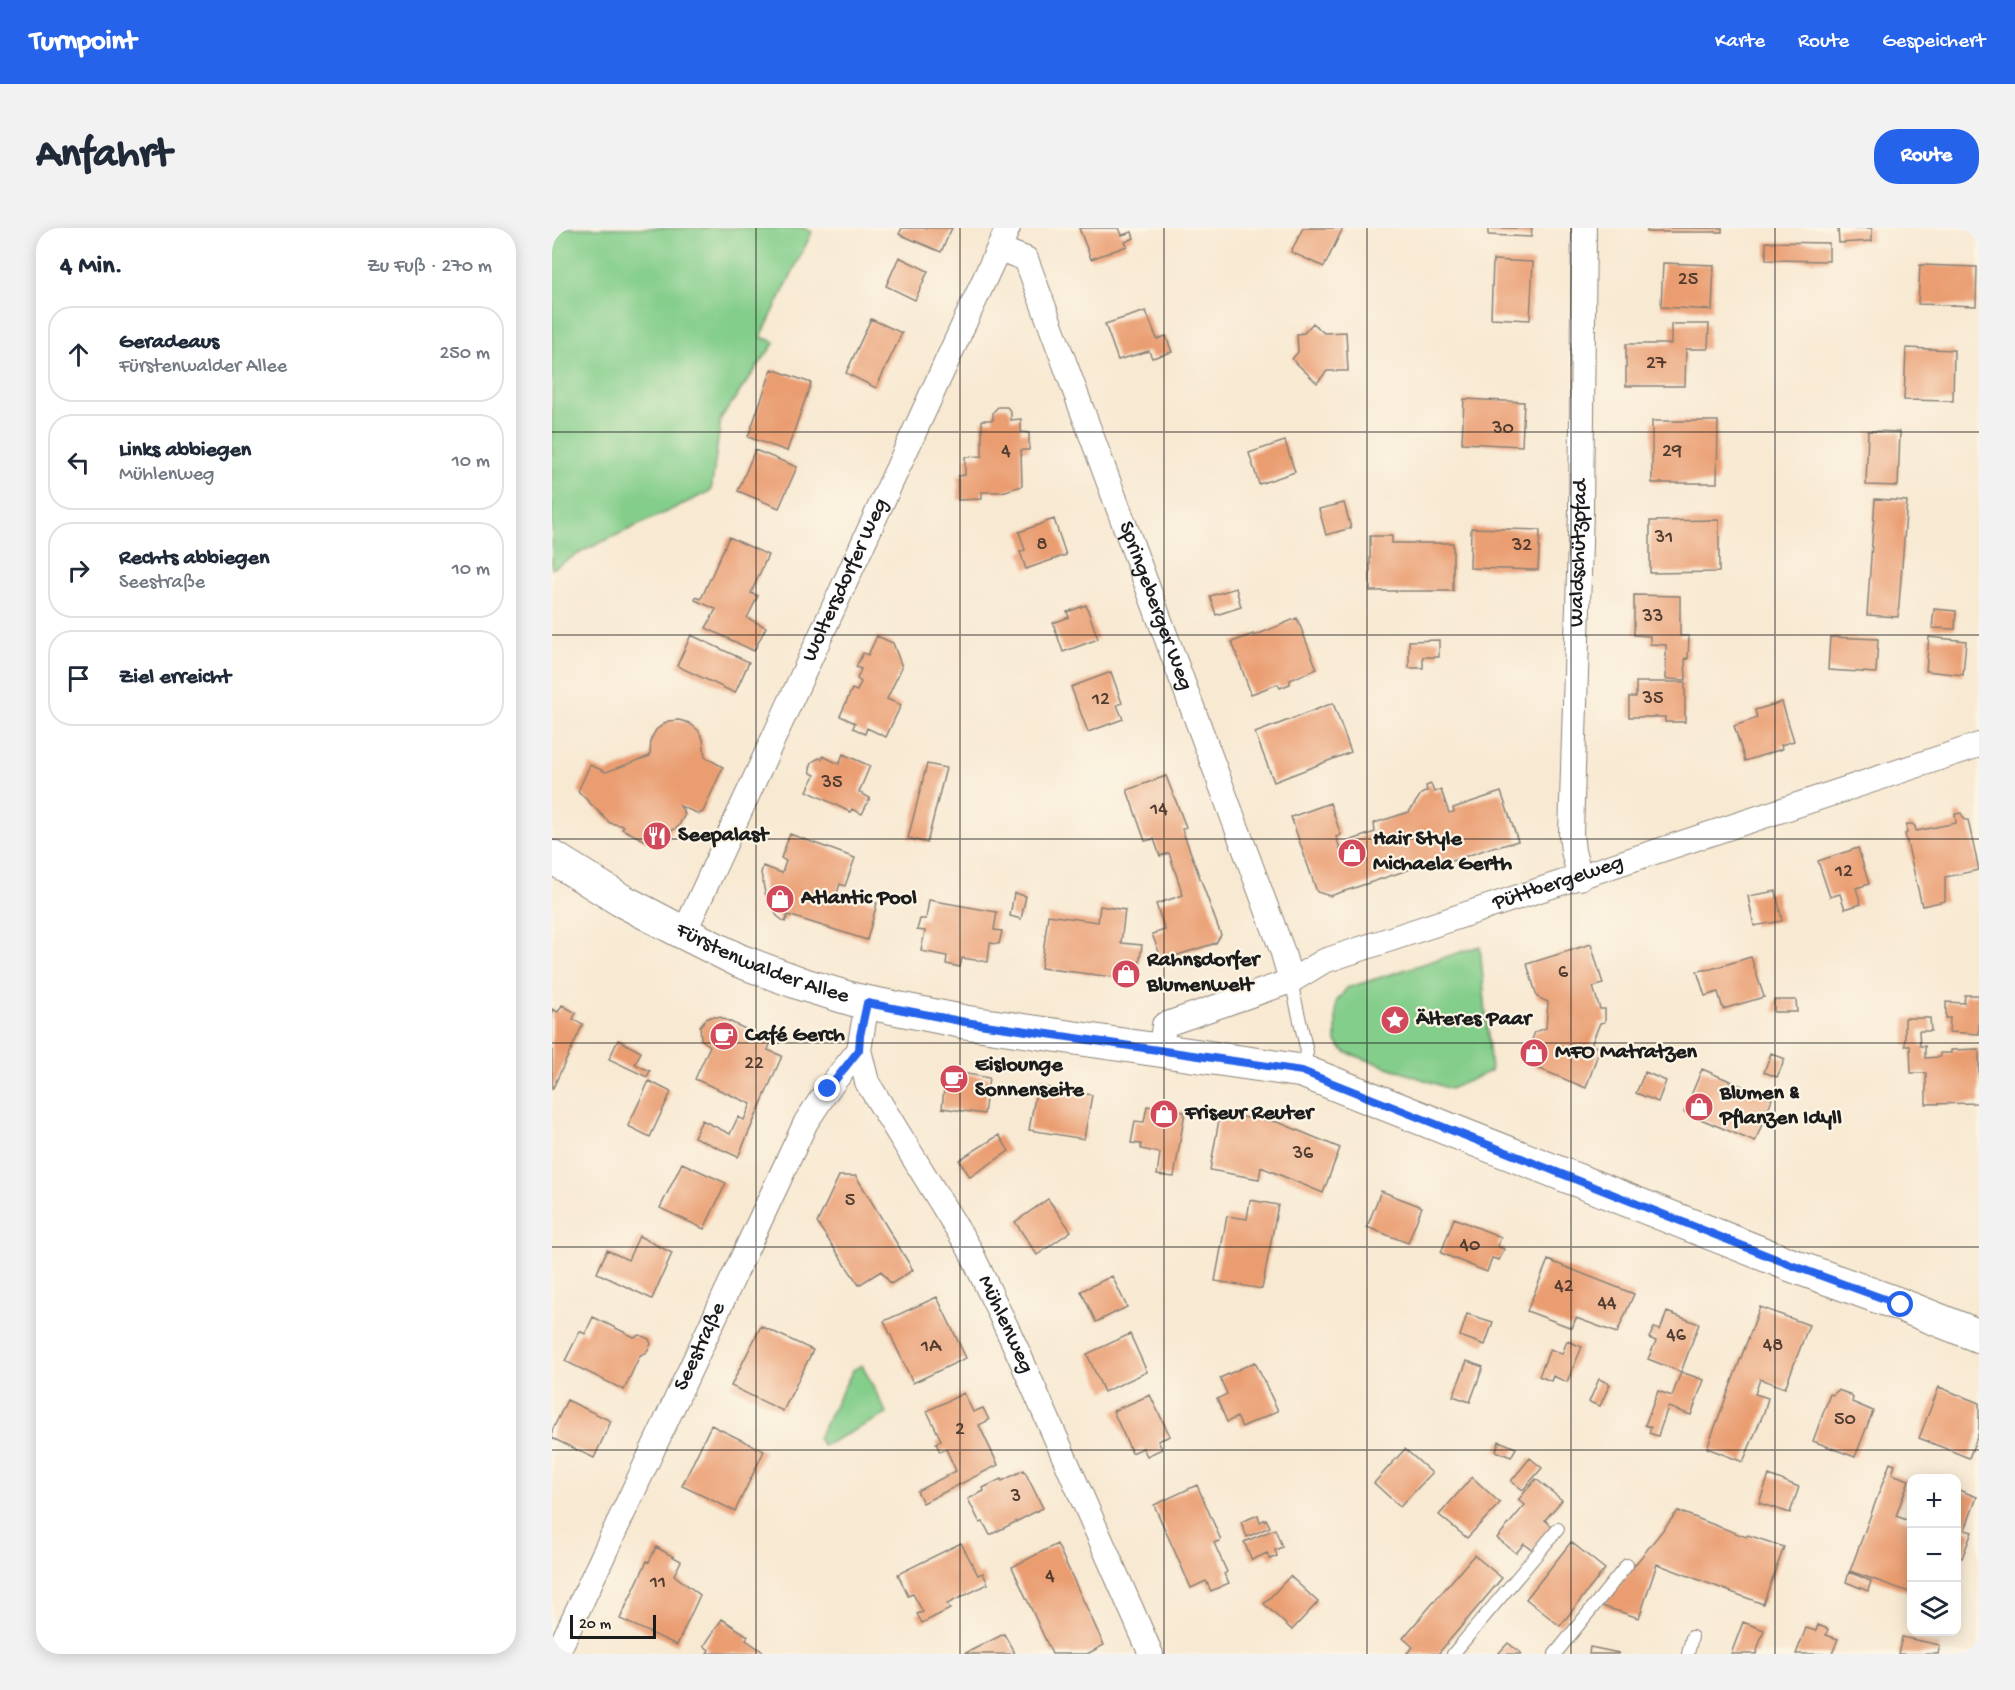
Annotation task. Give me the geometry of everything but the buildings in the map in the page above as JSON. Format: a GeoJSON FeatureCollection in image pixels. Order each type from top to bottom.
{"type":"FeatureCollection","features":[{"type":"Feature","properties":{"kind":"main road","name":"Fürstenwalder Allee"},"geometry":{"type":"LineString","coordinates":[[552,857],[621,900],[684,933],[740,961],[805,985],[867,1003],[965,1022],[1302,1071],[1791,1265],[1979,1336]]}},
{"type":"Feature","properties":{"kind":"street","name":"Waldschützpfad"},"geometry":{"type":"LineString","coordinates":[[1580,878],[1571,834],[1581,510],[1584,228]]}},
{"type":"Feature","properties":{"kind":"street","name":"Woltersdorfer Weg"},"geometry":{"type":"LineString","coordinates":[[684,933],[1003,238]]}},
{"type":"Feature","properties":{"kind":"street","name":"Springeberger Weg"},"geometry":{"type":"LineString","coordinates":[[1003,238],[1026,259],[1282,950],[1291,981]]}},
{"type":"Feature","properties":{"kind":"street","name":"Püttbergeweg"},"geometry":{"type":"LineString","coordinates":[[1161,1049],[1164,1025],[1291,981],[1324,961],[1979,745]]}},
{"type":"Feature","properties":{"kind":"street","name":"Mühlenweg"},"geometry":{"type":"LineString","coordinates":[[867,1003],[859,1050],[867,1082],[969,1248],[1017,1350],[1151,1654]]}},
{"type":"Feature","properties":{"kind":"street","name":"Seestraße"},"geometry":{"type":"LineString","coordinates":[[556,1654],[806,1122],[828,1089],[859,1050]]}},
{"type":"Feature","properties":{"kind":"lane"},"geometry":{"type":"LineString","coordinates":[[1291,981],[1307,1052],[1302,1071]]}},
{"type":"Feature","properties":{"kind":"lane"},"geometry":{"type":"LineString","coordinates":[[1453,1654],[1558,1528]]}},
{"type":"Feature","properties":{"kind":"lane"},"geometry":{"type":"LineString","coordinates":[[1555,1654],[1627,1565]]}},
{"type":"Feature","properties":{"kind":"lane"},"geometry":{"type":"LineString","coordinates":[[1688,1654],[1692,1637]]}},
{"type":"Feature","properties":{"kind":"green space"},"geometry":{"type":"Polygon","coordinates":[[[552,228],[804,228],[812,232],[761,337],[775,342],[721,418],[711,491],[585,550],[552,569],[552,228]]]}},
{"type":"Feature","properties":{"kind":"green space"},"geometry":{"type":"Polygon","coordinates":[[[1480,946],[1491,1071],[1450,1089],[1345,1052],[1336,1042],[1336,1002],[1347,988],[1480,946]]]}},
{"type":"Feature","properties":{"kind":"green space"},"geometry":{"type":"Polygon","coordinates":[[[862,1365],[887,1414],[823,1446],[818,1438],[853,1370],[862,1365]]]}},
{"type":"Feature","properties":{"kind":"place","name":"Seepalast"},"geometry":{"type":"Point","coordinates":[657,836]}},
{"type":"Feature","properties":{"kind":"place","name":"Hair Style Michaela Gerth"},"geometry":{"type":"Point","coordinates":[1352,853]}},
{"type":"Feature","properties":{"kind":"place","name":"Atlantic Pool"},"geometry":{"type":"Point","coordinates":[780,899]}},
{"type":"Feature","properties":{"kind":"place","name":"Rahnsdorfer Blumenwelt"},"geometry":{"type":"Point","coordinates":[1126,974]}},
{"type":"Feature","properties":{"kind":"place","name":"Älteres Paar"},"geometry":{"type":"Point","coordinates":[1395,1020]}},
{"type":"Feature","properties":{"kind":"place","name":"Café Gerch"},"geometry":{"type":"Point","coordinates":[724,1036]}},
{"type":"Feature","properties":{"kind":"place","name":"MFO Matratzen"},"geometry":{"type":"Point","coordinates":[1534,1053]}},
{"type":"Feature","properties":{"kind":"place","name":"Eislounge Sonnenseite"},"geometry":{"type":"Point","coordinates":[954,1079]}},
{"type":"Feature","properties":{"kind":"place","name":"Blumen & Pflanzen Idyll"},"geometry":{"type":"Point","coordinates":[1699,1107]}},
{"type":"Feature","properties":{"kind":"place","name":"Friseur Reuter"},"geometry":{"type":"Point","coordinates":[1164,1114]}},
{"type":"Feature","properties":{"kind":"route"},"geometry":{"type":"LineString","coordinates":[[828,1089],[859,1050],[867,1003],[965,1022],[1302,1071],[1791,1265],[1901,1305]]}}]}
